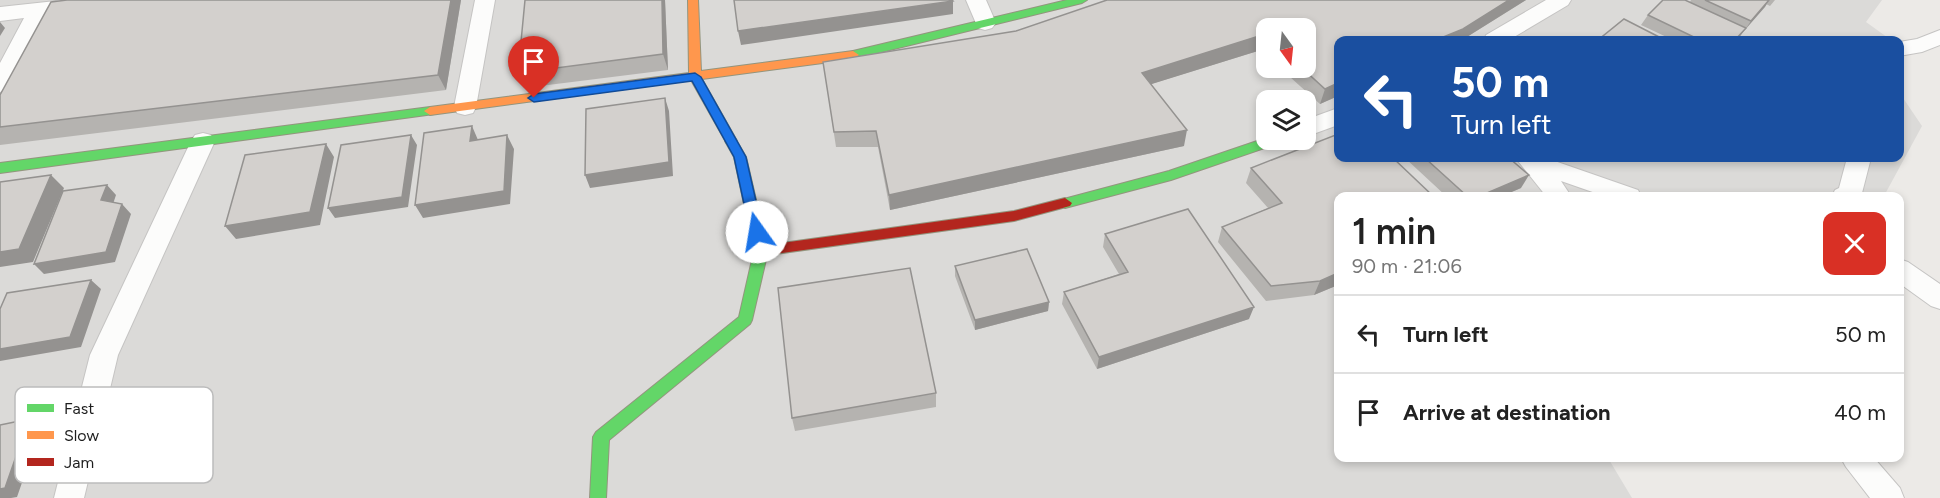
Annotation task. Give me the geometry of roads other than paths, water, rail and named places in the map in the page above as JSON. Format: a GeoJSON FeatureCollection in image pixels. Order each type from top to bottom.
{"type":"FeatureCollection","features":[{"type":"Feature","properties":{"kind":"street"},"geometry":{"type":"LineString","coordinates":[[0,15],[123,0]]}},
{"type":"Feature","properties":{"kind":"street"},"geometry":{"type":"LineString","coordinates":[[465,107],[485,0]]}},
{"type":"Feature","properties":{"kind":"street"},"geometry":{"type":"LineString","coordinates":[[598,498],[601,437],[746,320],[761,251],[740,157],[695,77],[693,0]]}},
{"type":"Feature","properties":{"kind":"street"},"geometry":{"type":"LineString","coordinates":[[976,0],[985,22]]}},
{"type":"Feature","properties":{"kind":"street"},"geometry":{"type":"LineString","coordinates":[[0,168],[858,54],[1082,0]]}},
{"type":"Feature","properties":{"kind":"street"},"geometry":{"type":"LineString","coordinates":[[1501,36],[1561,0]]}},
{"type":"Feature","properties":{"kind":"street"},"geometry":{"type":"LineString","coordinates":[[0,84],[39,10]]}},
{"type":"Feature","properties":{"kind":"street"},"geometry":{"type":"LineString","coordinates":[[1904,48],[1922,45],[1940,36]]}},
{"type":"Feature","properties":{"kind":"street"},"geometry":{"type":"LineString","coordinates":[[1316,125],[1334,118]]}},
{"type":"Feature","properties":{"kind":"street"},"geometry":{"type":"LineString","coordinates":[[96,387],[104,355],[203,141]]}},
{"type":"Feature","properties":{"kind":"street"},"geometry":{"type":"LineString","coordinates":[[761,251],[1014,216],[1171,175],[1256,146]]}},
{"type":"Feature","properties":{"kind":"street"},"geometry":{"type":"LineString","coordinates":[[1530,162],[1556,192]]}},
{"type":"Feature","properties":{"kind":"street"},"geometry":{"type":"LineString","coordinates":[[1534,162],[1618,192]]}},
{"type":"Feature","properties":{"kind":"street"},"geometry":{"type":"LineString","coordinates":[[1850,192],[1858,162]]}},
{"type":"Feature","properties":{"kind":"street"},"geometry":{"type":"LineString","coordinates":[[1904,273],[1940,298]]}},
{"type":"Feature","properties":{"kind":"street"},"geometry":{"type":"LineString","coordinates":[[1859,462],[1889,498]]}},
{"type":"Feature","properties":{"kind":"street"},"geometry":{"type":"LineString","coordinates":[[69,498],[73,483]]}}]}
